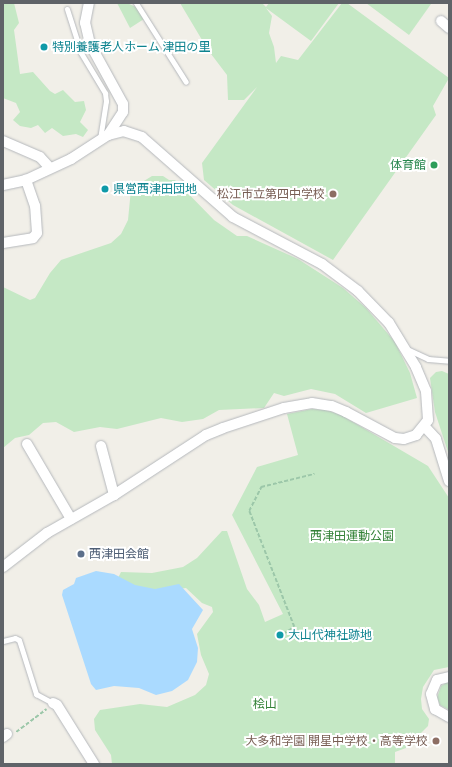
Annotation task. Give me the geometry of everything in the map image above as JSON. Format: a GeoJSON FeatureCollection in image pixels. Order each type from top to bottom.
{"type":"FeatureCollection","features":[{"type":"Feature","properties":{"kind":"street"},"geometry":{"type":"LineString","coordinates":[[89,3],[85,23],[90,44],[123,104],[123,112],[104,138]]}},
{"type":"Feature","properties":{"kind":"street"},"geometry":{"type":"LineString","coordinates":[[441,21],[449,28]]}},
{"type":"Feature","properties":{"kind":"street"},"geometry":{"type":"LineString","coordinates":[[3,185],[26,180],[49,167],[71,159],[104,138],[124,131],[142,137],[233,217],[301,252],[341,277],[376,308],[406,348],[426,391],[429,411],[425,427],[411,437],[395,438],[332,406],[312,403],[297,405],[206,435],[114,495],[34,543],[3,567]]}},
{"type":"Feature","properties":{"kind":"street"},"geometry":{"type":"LineString","coordinates":[[3,142],[40,157],[49,167]]}},
{"type":"Feature","properties":{"kind":"street"},"geometry":{"type":"LineString","coordinates":[[3,243],[33,238],[37,233],[35,206],[26,180]]}},
{"type":"Feature","properties":{"kind":"street"},"geometry":{"type":"LineString","coordinates":[[425,427],[436,439],[449,481]]}},
{"type":"Feature","properties":{"kind":"street"},"geometry":{"type":"LineString","coordinates":[[27,444],[72,519]]}},
{"type":"Feature","properties":{"kind":"street"},"geometry":{"type":"LineString","coordinates":[[101,446],[114,495]]}},
{"type":"Feature","properties":{"kind":"street"},"geometry":{"type":"LineString","coordinates":[[449,676],[437,680],[431,694],[435,709],[449,717]]}},
{"type":"Feature","properties":{"kind":"street"},"geometry":{"type":"LineString","coordinates":[[53,703],[57,705],[94,764]]}},
{"type":"Feature","properties":{"kind":"lane"},"geometry":{"type":"LineString","coordinates":[[136,3],[186,82]]}},
{"type":"Feature","properties":{"kind":"lane"},"geometry":{"type":"LineString","coordinates":[[67,9],[81,53],[105,93],[104,138]]}},
{"type":"Feature","properties":{"kind":"lane"},"geometry":{"type":"LineString","coordinates":[[406,348],[416,356],[428,359],[449,360]]}},
{"type":"Feature","properties":{"kind":"lane"},"geometry":{"type":"LineString","coordinates":[[3,641],[15,638],[19,640],[36,694],[53,703]]}},
{"type":"Feature","properties":{"kind":"path"},"geometry":{"type":"LineString","coordinates":[[283,634],[294,627],[249,511],[261,487],[314,474]]}},
{"type":"Feature","properties":{"kind":"path"},"geometry":{"type":"LineString","coordinates":[[6,736],[53,703]]}},
{"type":"Feature","properties":{"kind":"green space"},"geometry":{"type":"Polygon","coordinates":[[[3,3],[14,3],[19,23],[14,30],[20,74],[33,72],[50,91],[55,94],[63,90],[75,102],[84,101],[86,110],[80,122],[88,130],[83,137],[76,134],[63,136],[52,128],[45,133],[38,125],[31,128],[20,126],[13,120],[20,112],[16,103],[3,98],[3,3]]]}},
{"type":"Feature","properties":{"kind":"green space"},"geometry":{"type":"Polygon","coordinates":[[[117,3],[127,3],[136,7],[144,19],[130,28],[117,3]]]}},
{"type":"Feature","properties":{"kind":"green space","name":"松江市立第四中学校"},"geometry":{"type":"Polygon","coordinates":[[[180,3],[262,3],[266,7],[269,3],[339,3],[311,41],[266,8],[272,16],[269,33],[274,47],[276,63],[281,56],[298,60],[342,3],[347,3],[449,78],[433,106],[436,115],[333,260],[233,205],[204,180],[202,163],[257,87],[244,100],[228,100],[227,75],[208,50],[180,3]]]}},
{"type":"Feature","properties":{"kind":"green space"},"geometry":{"type":"Polygon","coordinates":[[[366,3],[430,3],[431,4],[409,35],[366,3]]]}},
{"type":"Feature","properties":{"kind":"green space"},"geometry":{"type":"Polygon","coordinates":[[[152,176],[163,176],[169,180],[175,180],[214,220],[237,236],[247,236],[298,259],[343,288],[366,308],[395,342],[410,373],[417,398],[366,413],[335,394],[311,389],[284,396],[274,393],[264,408],[219,410],[203,419],[182,422],[161,418],[117,429],[100,427],[74,432],[56,422],[43,423],[29,435],[15,438],[3,448],[3,287],[30,300],[35,298],[50,273],[61,260],[111,243],[121,234],[128,220],[131,189],[152,176]]]}},
{"type":"Feature","properties":{"kind":"green space"},"geometry":{"type":"Polygon","coordinates":[[[442,371],[449,374],[449,455],[435,412],[430,378],[436,372],[442,371]]]}},
{"type":"Feature","properties":{"kind":"green space"},"geometry":{"type":"Polygon","coordinates":[[[312,409],[326,410],[341,415],[428,466],[449,498],[449,667],[434,670],[423,687],[421,699],[422,709],[429,719],[428,726],[406,748],[395,752],[395,764],[112,764],[111,755],[95,730],[94,719],[100,710],[140,704],[167,707],[195,695],[206,685],[209,674],[201,655],[197,634],[213,612],[212,607],[202,603],[186,588],[156,592],[137,588],[118,578],[121,572],[152,573],[183,567],[197,558],[222,531],[227,531],[247,589],[259,605],[265,622],[283,614],[232,515],[257,467],[298,455],[287,414],[312,409]]]}},
{"type":"Feature","properties":{"kind":"green space"},"geometry":{"type":"Polygon","coordinates":[[[449,681],[449,710],[440,705],[437,698],[441,686],[449,681]]]}},
{"type":"Feature","properties":{"kind":"water"},"geometry":{"type":"Polygon","coordinates":[[[96,571],[114,574],[135,585],[155,589],[179,584],[203,610],[192,629],[198,648],[197,662],[188,680],[172,691],[156,695],[139,688],[114,686],[96,690],[91,684],[62,595],[63,590],[74,584],[76,578],[96,571]]]}},
{"type":"Feature","properties":{"kind":"place","name":"特別養護老人ホーム 津田の里"},"geometry":{"type":"Point","coordinates":[44,47]}},
{"type":"Feature","properties":{"kind":"place","name":"体育館"},"geometry":{"type":"Point","coordinates":[434,165]}},
{"type":"Feature","properties":{"kind":"place","name":"県営西津田団地"},"geometry":{"type":"Point","coordinates":[105,189]}},
{"type":"Feature","properties":{"kind":"place","name":"松江市立第四中学校"},"geometry":{"type":"Point","coordinates":[333,194]}},
{"type":"Feature","properties":{"kind":"place","name":"西津田会館"},"geometry":{"type":"Point","coordinates":[81,554]}},
{"type":"Feature","properties":{"kind":"place","name":"大山代神社跡地"},"geometry":{"type":"Point","coordinates":[280,635]}},
{"type":"Feature","properties":{"kind":"place","name":"大多和学園 開星中学校・高等学校"},"geometry":{"type":"Point","coordinates":[436,741]}},
{"type":"Feature","properties":{"kind":"park label","name":"西津田運動公園"},"geometry":{"type":"Point","coordinates":[352,536]}},
{"type":"Feature","properties":{"kind":"park label","name":"桧山"},"geometry":{"type":"Point","coordinates":[265,704]}}]}
